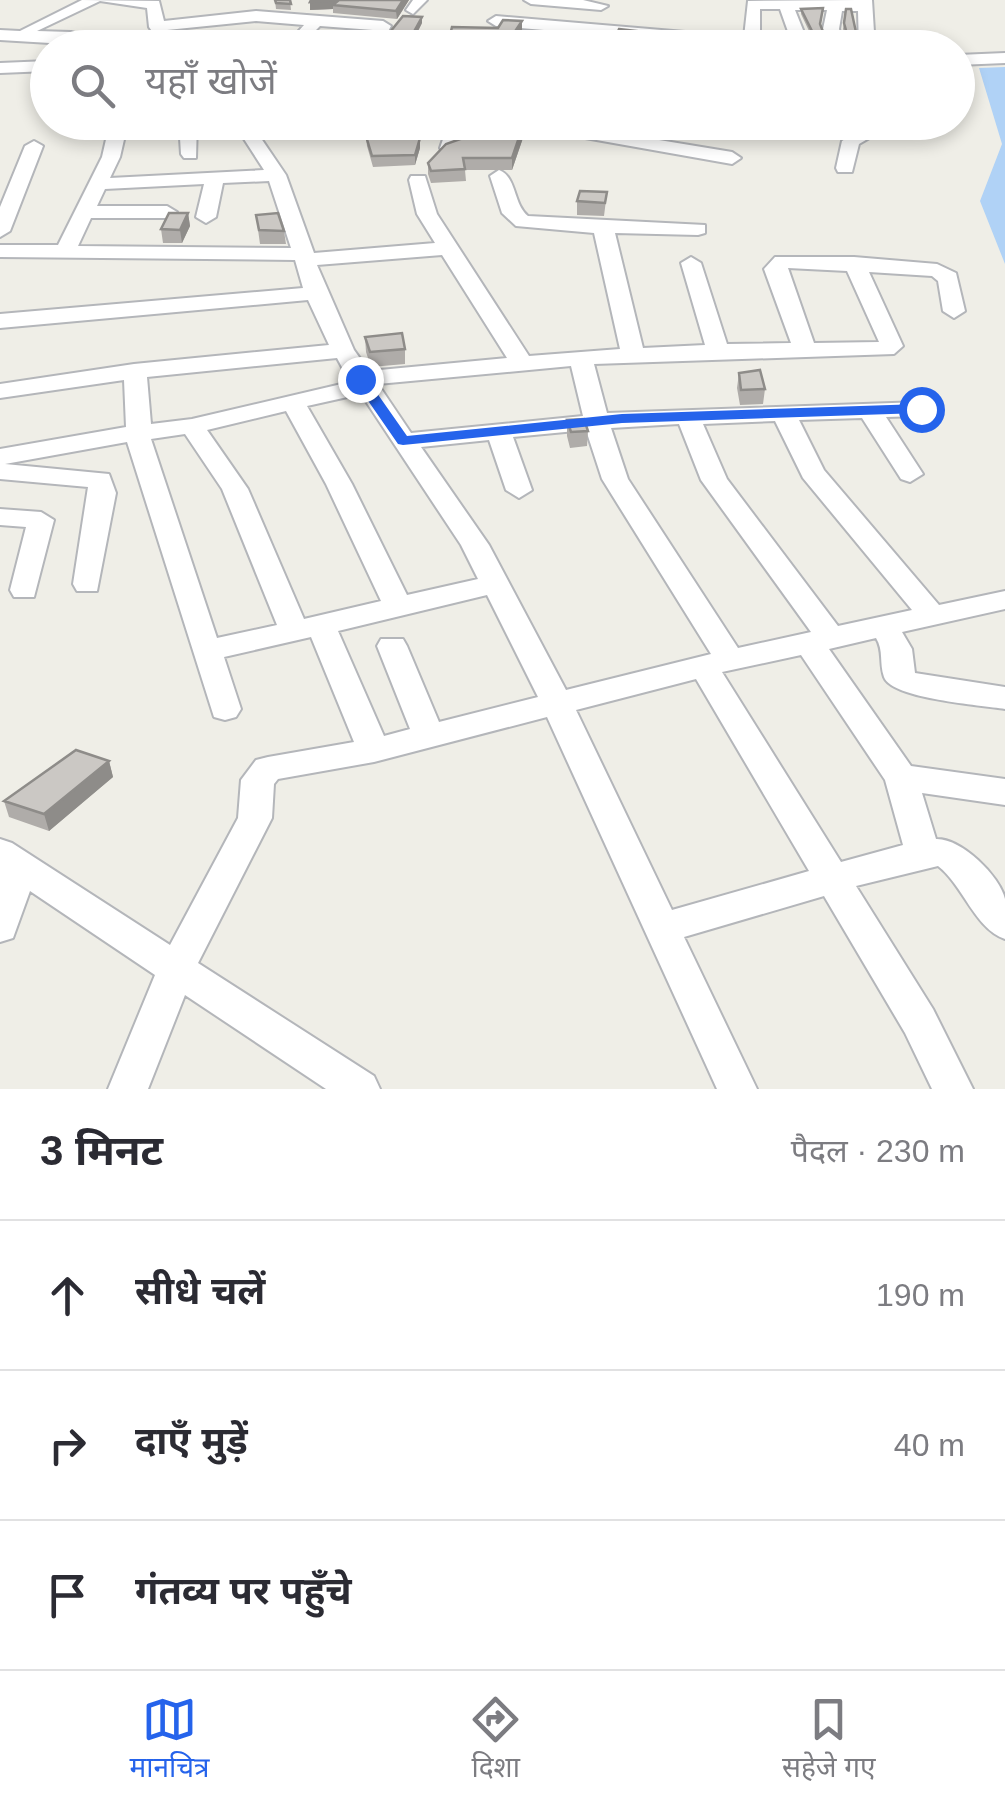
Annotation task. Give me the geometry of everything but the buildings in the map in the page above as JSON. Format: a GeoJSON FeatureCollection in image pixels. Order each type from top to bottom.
{"type":"FeatureCollection","features":[{"type":"Feature","properties":{"kind":"street"},"geometry":{"type":"LineString","coordinates":[[9,35],[94,0]]}},
{"type":"Feature","properties":{"kind":"street"},"geometry":{"type":"LineString","coordinates":[[107,0],[172,0]]}},
{"type":"Feature","properties":{"kind":"street"},"geometry":{"type":"LineString","coordinates":[[531,0],[601,6]]}},
{"type":"Feature","properties":{"kind":"street"},"geometry":{"type":"LineString","coordinates":[[151,3],[160,30]]}},
{"type":"Feature","properties":{"kind":"street"},"geometry":{"type":"LineString","coordinates":[[753,30],[753,4],[864,4],[866,30]]}},
{"type":"Feature","properties":{"kind":"street"},"geometry":{"type":"LineString","coordinates":[[786,4],[795,30]]}},
{"type":"Feature","properties":{"kind":"street"},"geometry":{"type":"LineString","coordinates":[[9,35],[39,6]]}},
{"type":"Feature","properties":{"kind":"street"},"geometry":{"type":"LineString","coordinates":[[832,30],[835,6]]}},
{"type":"Feature","properties":{"kind":"street"},"geometry":{"type":"LineString","coordinates":[[646,30],[649,13]]}},
{"type":"Feature","properties":{"kind":"street"},"geometry":{"type":"LineString","coordinates":[[157,26],[256,16],[383,26],[381,30]]}},
{"type":"Feature","properties":{"kind":"street"},"geometry":{"type":"LineString","coordinates":[[307,30],[316,21]]}},
{"type":"Feature","properties":{"kind":"street"},"geometry":{"type":"LineString","coordinates":[[496,22],[595,30]]}},
{"type":"Feature","properties":{"kind":"street"},"geometry":{"type":"LineString","coordinates":[[975,59],[1005,58]]}},
{"type":"Feature","properties":{"kind":"street"},"geometry":{"type":"LineString","coordinates":[[0,68],[30,67]]}},
{"type":"Feature","properties":{"kind":"street"},"geometry":{"type":"LineString","coordinates":[[66,250],[99,184],[112,140]]}},
{"type":"Feature","properties":{"kind":"street"},"geometry":{"type":"LineString","coordinates":[[189,140],[190,154]]}},
{"type":"Feature","properties":{"kind":"street"},"geometry":{"type":"LineString","coordinates":[[254,140],[277,176],[316,293],[343,350],[465,530],[495,584],[556,702],[737,1089]]}},
{"type":"Feature","properties":{"kind":"street"},"geometry":{"type":"LineString","coordinates":[[449,148],[452,140]]}},
{"type":"Feature","properties":{"kind":"street"},"geometry":{"type":"LineString","coordinates":[[630,140],[732,158]]}},
{"type":"Feature","properties":{"kind":"street"},"geometry":{"type":"LineString","coordinates":[[845,168],[853,140]]}},
{"type":"Feature","properties":{"kind":"street"},"geometry":{"type":"LineString","coordinates":[[0,162],[32,153],[0,231]]}},
{"type":"Feature","properties":{"kind":"street"},"geometry":{"type":"LineString","coordinates":[[99,184],[277,176]]}},
{"type":"Feature","properties":{"kind":"street"},"geometry":{"type":"LineString","coordinates":[[499,176],[518,220],[607,228],[698,229]]}},
{"type":"Feature","properties":{"kind":"street"},"geometry":{"type":"LineString","coordinates":[[206,217],[216,178]]}},
{"type":"Feature","properties":{"kind":"street"},"geometry":{"type":"LineString","coordinates":[[418,180],[427,214],[521,362]]}},
{"type":"Feature","properties":{"kind":"street"},"geometry":{"type":"LineString","coordinates":[[84,212],[167,212]]}},
{"type":"Feature","properties":{"kind":"street"},"geometry":{"type":"LineString","coordinates":[[607,228],[607,251],[633,354]]}},
{"type":"Feature","properties":{"kind":"street"},"geometry":{"type":"LineString","coordinates":[[0,251],[305,257],[448,248]]}},
{"type":"Feature","properties":{"kind":"street"},"geometry":{"type":"LineString","coordinates":[[805,349],[774,265],[788,260],[942,272],[948,278],[954,312]]}},
{"type":"Feature","properties":{"kind":"street"},"geometry":{"type":"LineString","coordinates":[[691,263],[718,350]]}},
{"type":"Feature","properties":{"kind":"street"},"geometry":{"type":"LineString","coordinates":[[0,457],[83,440],[138,436],[192,426],[293,403],[362,382],[521,362],[718,350],[886,349],[892,346],[854,264]]}},
{"type":"Feature","properties":{"kind":"street"},"geometry":{"type":"LineString","coordinates":[[0,322],[316,293]]}},
{"type":"Feature","properties":{"kind":"street"},"geometry":{"type":"LineString","coordinates":[[0,391],[134,371],[343,350]]}},
{"type":"Feature","properties":{"kind":"street"},"geometry":{"type":"LineString","coordinates":[[581,357],[604,455],[626,499],[831,878],[918,1021],[953,1089]]}},
{"type":"Feature","properties":{"kind":"street"},"geometry":{"type":"LineString","coordinates":[[134,371],[138,436],[225,709]]}},
{"type":"Feature","properties":{"kind":"street"},"geometry":{"type":"LineString","coordinates":[[293,403],[398,607]]}},
{"type":"Feature","properties":{"kind":"street"},"geometry":{"type":"LineString","coordinates":[[403,440],[687,415],[921,409]]}},
{"type":"Feature","properties":{"kind":"street"},"geometry":{"type":"LineString","coordinates":[[870,411],[910,474]]}},
{"type":"Feature","properties":{"kind":"street"},"geometry":{"type":"LineString","coordinates":[[783,412],[812,473],[932,615]]}},
{"type":"Feature","properties":{"kind":"street"},"geometry":{"type":"LineString","coordinates":[[687,415],[714,480],[820,641],[902,777],[923,854]]}},
{"type":"Feature","properties":{"kind":"street"},"geometry":{"type":"LineString","coordinates":[[192,426],[235,489],[374,750]]}},
{"type":"Feature","properties":{"kind":"street"},"geometry":{"type":"LineString","coordinates":[[498,430],[519,490]]}},
{"type":"Feature","properties":{"kind":"street"},"geometry":{"type":"LineString","coordinates":[[0,471],[100,480],[102,493],[87,584]]}},
{"type":"Feature","properties":{"kind":"street"},"geometry":{"type":"LineString","coordinates":[[0,516],[41,520],[24,590]]}},
{"type":"Feature","properties":{"kind":"street"},"geometry":{"type":"LineString","coordinates":[[206,652],[495,584]]}},
{"type":"Feature","properties":{"kind":"street"},"geometry":{"type":"LineString","coordinates":[[128,1089],[176,969],[255,818],[262,774],[316,758],[374,750],[717,663],[1005,600]]}},
{"type":"Feature","properties":{"kind":"street"},"geometry":{"type":"LineString","coordinates":[[883,626],[897,649],[898,674],[906,682],[1005,698]]}},
{"type":"Feature","properties":{"kind":"street"},"geometry":{"type":"LineString","coordinates":[[392,646],[430,736]]}},
{"type":"Feature","properties":{"kind":"street"},"geometry":{"type":"LineString","coordinates":[[902,777],[1005,792]]}},
{"type":"Feature","properties":{"kind":"street"},"geometry":{"type":"LineString","coordinates":[[662,928],[831,878],[944,852],[955,857],[1005,924]]}},
{"type":"Feature","properties":{"kind":"street"},"geometry":{"type":"LineString","coordinates":[[0,927],[11,861],[360,1089]]}},
{"type":"Feature","properties":{"kind":"water"},"geometry":{"type":"Polygon","coordinates":[[[1005,67],[1005,264],[980,201],[1002,144],[979,68],[1005,67]]]}},
{"type":"Feature","properties":{"kind":"route"},"geometry":{"type":"LineString","coordinates":[[360,379],[403,440],[705,414],[921,409]]}}]}
